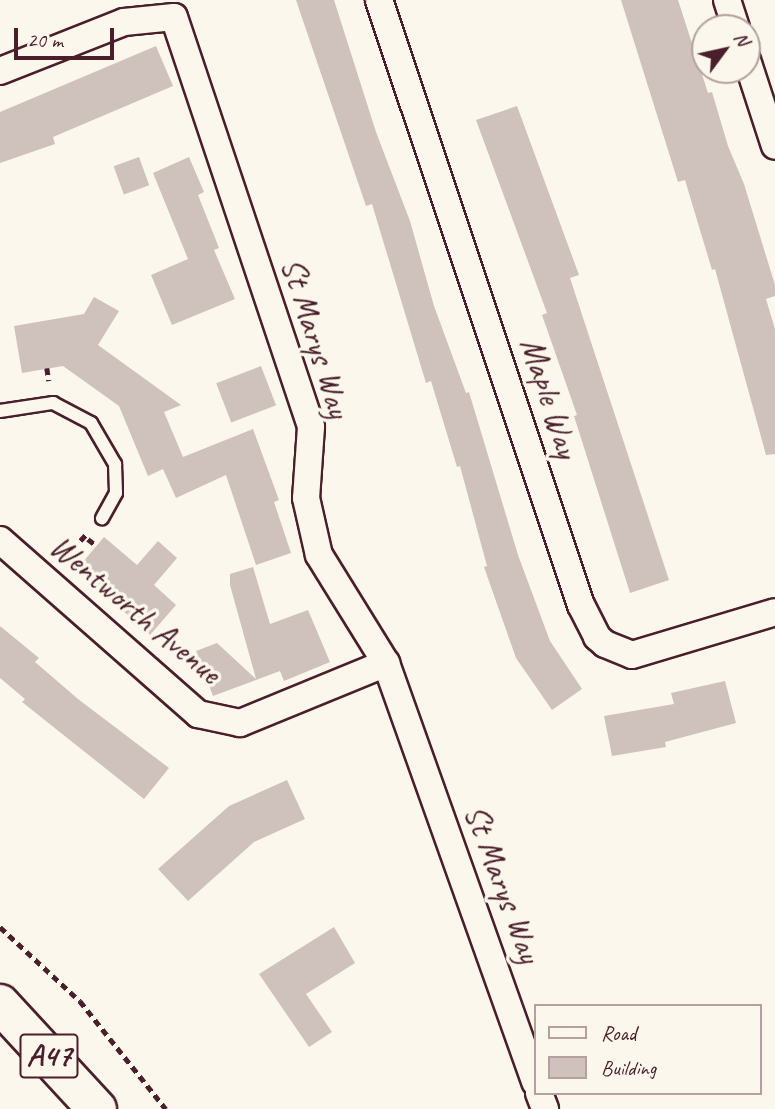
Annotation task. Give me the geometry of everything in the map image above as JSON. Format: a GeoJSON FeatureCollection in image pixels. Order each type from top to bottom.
{"type":"FeatureCollection","features":[{"type":"Feature","properties":{"kind":"main road","name":"A47"},"geometry":{"type":"LineString","coordinates":[[0,1004],[97,1109]]}},
{"type":"Feature","properties":{"kind":"street","name":"Maple Way"},"geometry":{"type":"LineString","coordinates":[[379,0],[581,605],[597,636],[605,644],[632,655],[775,612]]}},
{"type":"Feature","properties":{"kind":"street","name":"St Marys Way"},"geometry":{"type":"LineString","coordinates":[[0,71],[124,22],[174,17],[311,427],[306,498],[319,555],[386,663],[534,1079]]}},
{"type":"Feature","properties":{"kind":"street"},"geometry":{"type":"LineString","coordinates":[[755,84],[775,146]]}},
{"type":"Feature","properties":{"kind":"street","name":"Wentworth Avenue"},"geometry":{"type":"LineString","coordinates":[[0,540],[198,714],[240,723],[386,663]]}},
{"type":"Feature","properties":{"kind":"lane"},"geometry":{"type":"LineString","coordinates":[[0,411],[53,403],[91,423],[115,464],[116,493],[102,518]]}},
{"type":"Feature","properties":{"kind":"path"},"geometry":{"type":"LineString","coordinates":[[44,579],[102,518]]}},
{"type":"Feature","properties":{"kind":"path"},"geometry":{"type":"LineString","coordinates":[[0,927],[80,1001],[166,1109]]}},
{"type":"Feature","properties":{"kind":"building"},"geometry":{"type":"Polygon","coordinates":[[[296,0],[334,0],[376,132],[410,221],[434,306],[466,393],[469,392],[518,555],[550,641],[582,689],[552,710],[516,658],[484,567],[487,566],[460,466],[457,467],[431,381],[426,383],[372,204],[366,206],[296,0]]]}},
{"type":"Feature","properties":{"kind":"building"},"geometry":{"type":"Polygon","coordinates":[[[621,0],[678,0],[691,40],[691,84],[705,84],[708,93],[712,92],[728,146],[744,184],[775,285],[775,296],[766,299],[775,329],[775,454],[766,455],[715,269],[712,270],[685,180],[678,182],[621,0]]]}},
{"type":"Feature","properties":{"kind":"building"},"geometry":{"type":"Polygon","coordinates":[[[156,46],[173,86],[53,137],[55,144],[0,163],[0,112],[156,46]]]}},
{"type":"Feature","properties":{"kind":"building"},"geometry":{"type":"Polygon","coordinates":[[[517,106],[579,275],[570,278],[669,580],[630,593],[574,416],[577,415],[542,315],[547,313],[476,120],[517,106]]]}},
{"type":"Feature","properties":{"kind":"building"},"geometry":{"type":"Polygon","coordinates":[[[139,157],[149,185],[124,194],[114,166],[139,157]]]}},
{"type":"Feature","properties":{"kind":"building"},"geometry":{"type":"Polygon","coordinates":[[[189,157],[204,192],[198,195],[219,248],[214,250],[235,299],[172,325],[151,275],[188,259],[153,173],[189,157]]]}},
{"type":"Feature","properties":{"kind":"building"},"geometry":{"type":"Polygon","coordinates":[[[94,297],[119,311],[98,345],[181,405],[164,412],[183,457],[253,429],[279,500],[274,502],[291,553],[256,565],[226,475],[176,498],[163,469],[148,476],[119,406],[63,366],[22,373],[14,326],[84,314],[94,297]]]}},
{"type":"Feature","properties":{"kind":"building"},"geometry":{"type":"Polygon","coordinates":[[[261,366],[276,405],[231,422],[216,383],[261,366]]]}},
{"type":"Feature","properties":{"kind":"building"},"geometry":{"type":"Polygon","coordinates":[[[104,537],[137,565],[158,541],[177,558],[154,585],[176,605],[150,635],[77,569],[104,537]]]}},
{"type":"Feature","properties":{"kind":"building"},"geometry":{"type":"Polygon","coordinates":[[[253,567],[270,624],[308,610],[330,662],[284,681],[280,671],[213,696],[196,651],[217,643],[256,679],[230,585],[230,574],[253,567]]]}},
{"type":"Feature","properties":{"kind":"building"},"geometry":{"type":"Polygon","coordinates":[[[0,626],[39,658],[35,662],[78,699],[169,768],[144,799],[22,702],[25,699],[0,678],[0,626]]]}},
{"type":"Feature","properties":{"kind":"building"},"geometry":{"type":"Polygon","coordinates":[[[725,681],[736,723],[665,742],[666,747],[612,756],[604,716],[674,704],[671,693],[725,681]]]}},
{"type":"Feature","properties":{"kind":"building"},"geometry":{"type":"Polygon","coordinates":[[[287,780],[305,819],[254,842],[188,901],[158,869],[229,806],[287,780]]]}},
{"type":"Feature","properties":{"kind":"building"},"geometry":{"type":"Polygon","coordinates":[[[334,927],[355,963],[306,994],[332,1032],[309,1047],[259,974],[334,927]]]}}]}
